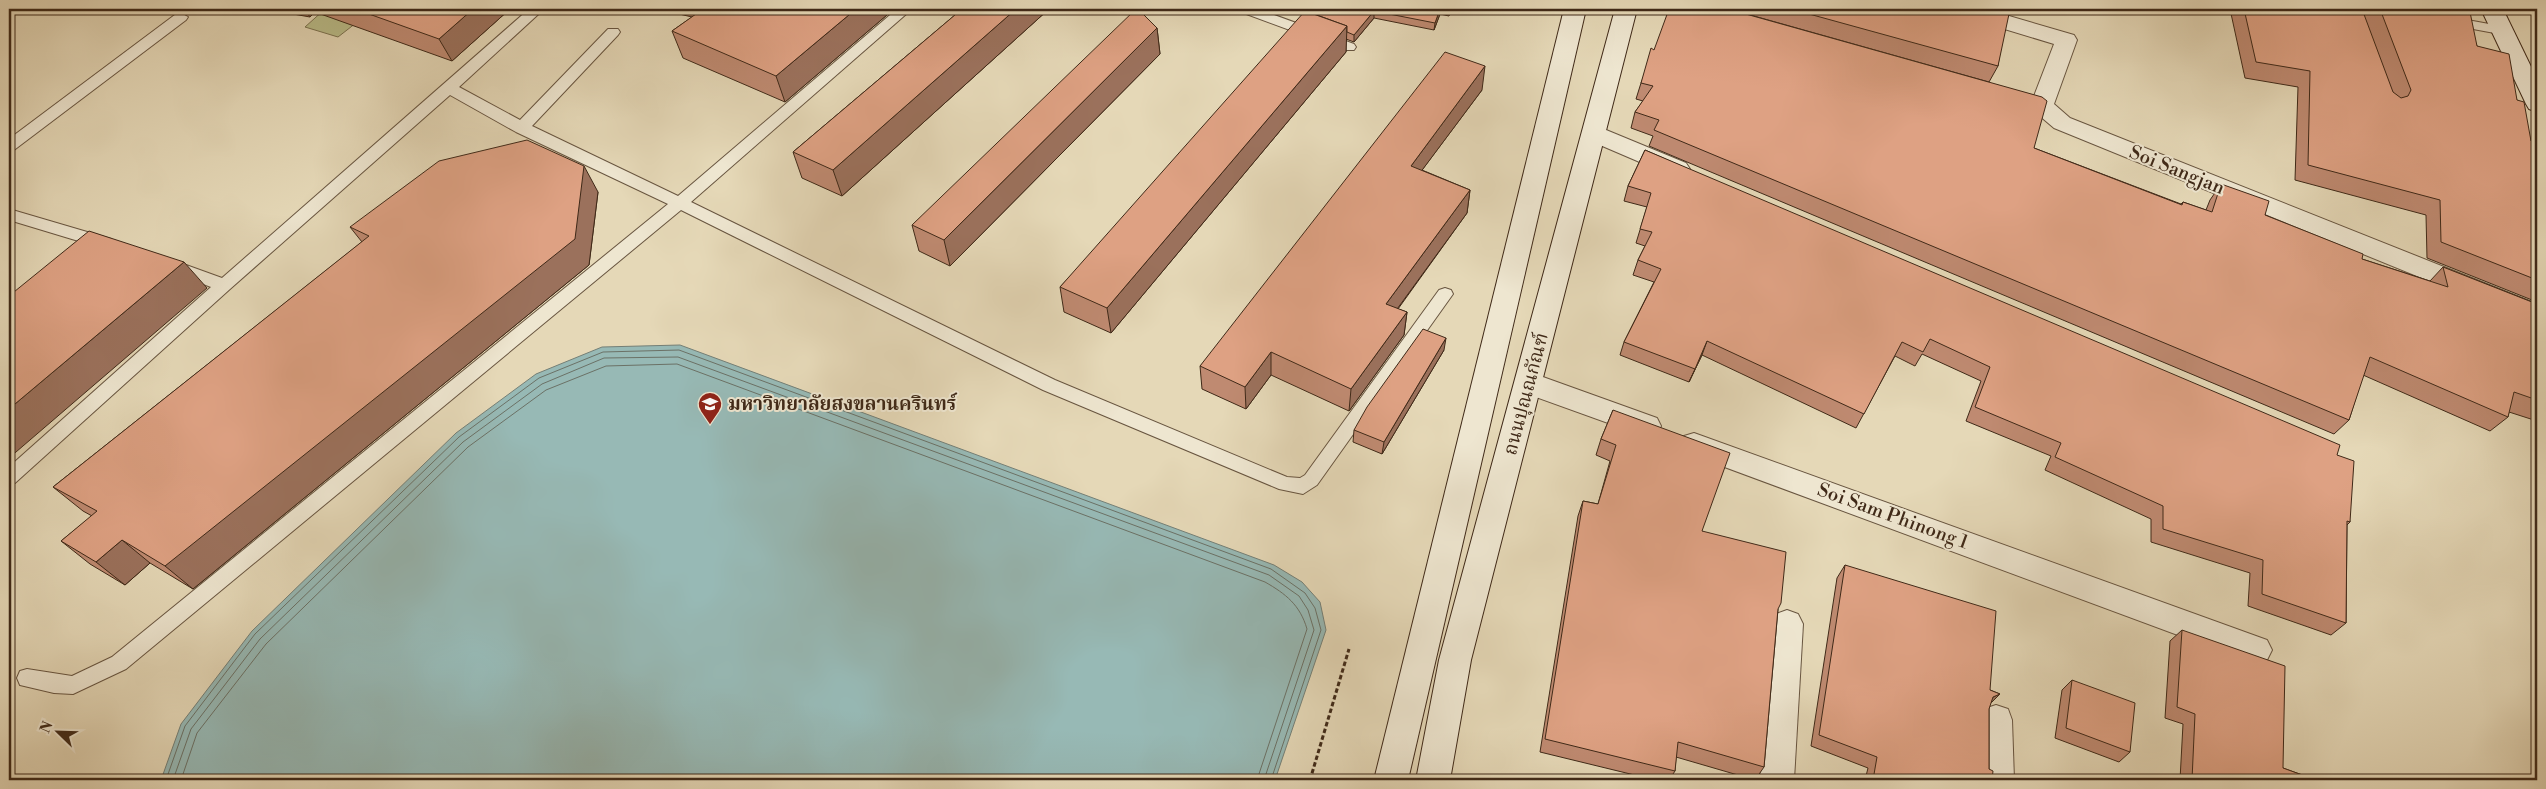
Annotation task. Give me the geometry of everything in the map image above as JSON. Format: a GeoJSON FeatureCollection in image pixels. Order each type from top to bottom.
{"type":"FeatureCollection","features":[{"type":"Feature","properties":{"kind":"street","name":"ถนนปุณณกัณฑ์"},"geometry":{"type":"LineString","coordinates":[[1391,780],[1431,627],[1575,9]]}},
{"type":"Feature","properties":{"kind":"street","name":"ถนนปุณณกัณฑ์"},"geometry":{"type":"LineString","coordinates":[[1433,780],[1455,660],[1626,9]]}},
{"type":"Feature","properties":{"kind":"street"},"geometry":{"type":"LineString","coordinates":[[1964,9],[2066,40],[2042,106],[1995,92]]}},
{"type":"Feature","properties":{"kind":"street"},"geometry":{"type":"LineString","coordinates":[[2492,9],[2500,30],[2533,83],[2537,104]]}},
{"type":"Feature","properties":{"kind":"street","name":"Soi Sangjan"},"geometry":{"type":"LineString","coordinates":[[2042,106],[2062,123],[2537,315]]}},
{"type":"Feature","properties":{"kind":"street"},"geometry":{"type":"LineString","coordinates":[[1594,133],[1703,180]]}},
{"type":"Feature","properties":{"kind":"street","name":"Soi Sam Phinong 1"},"geometry":{"type":"LineString","coordinates":[[1529,383],[2256,650]]}},
{"type":"Feature","properties":{"kind":"street"},"geometry":{"type":"LineString","coordinates":[[1777,780],[1787,624]]}},
{"type":"Feature","properties":{"kind":"street"},"geometry":{"type":"LineString","coordinates":[[1996,720],[1997,780]]}},
{"type":"Feature","properties":{"kind":"lane"},"geometry":{"type":"LineString","coordinates":[[9,478],[224,285],[450,88],[537,9]]}},
{"type":"Feature","properties":{"kind":"lane"},"geometry":{"type":"LineString","coordinates":[[27,678],[54,684],[73,685],[119,663],[680,202],[905,9]]}},
{"type":"Feature","properties":{"kind":"lane"},"geometry":{"type":"LineString","coordinates":[[1246,9],[1349,47]]}},
{"type":"Feature","properties":{"kind":"lane"},"geometry":{"type":"LineString","coordinates":[[9,146],[181,17]]}},
{"type":"Feature","properties":{"kind":"lane"},"geometry":{"type":"LineString","coordinates":[[2436,19],[2500,30]]}},
{"type":"Feature","properties":{"kind":"lane"},"geometry":{"type":"LineString","coordinates":[[522,128],[613,32]]}},
{"type":"Feature","properties":{"kind":"lane"},"geometry":{"type":"LineString","coordinates":[[450,88],[522,128],[680,202],[1049,385],[1293,486],[1303,486],[1311,480],[1445,294]]}},
{"type":"Feature","properties":{"kind":"lane"},"geometry":{"type":"LineString","coordinates":[[9,214],[124,249]]}},
{"type":"Feature","properties":{"kind":"lane"},"geometry":{"type":"LineString","coordinates":[[91,255],[106,243]]}},
{"type":"Feature","properties":{"kind":"lane"},"geometry":{"type":"LineString","coordinates":[[160,262],[224,285]]}},
{"type":"Feature","properties":{"kind":"path"},"geometry":{"type":"LineString","coordinates":[[1310,780],[1349,649]]}},
{"type":"Feature","properties":{"kind":"green space"},"geometry":{"type":"Polygon","coordinates":[[[325,9],[374,9],[338,37],[305,27],[325,9]]]}},
{"type":"Feature","properties":{"kind":"water"},"geometry":{"type":"Polygon","coordinates":[[[680,345],[1274,565],[1302,582],[1320,602],[1326,630],[1275,780],[161,780],[181,724],[252,631],[456,433],[536,374],[602,347],[680,345]]]}},
{"type":"Feature","properties":{"kind":"building"},"geometry":{"type":"Polygon","coordinates":[[[355,9],[473,9],[439,39],[355,9]]]}},
{"type":"Feature","properties":{"kind":"building"},"geometry":{"type":"Polygon","coordinates":[[[703,9],[856,9],[776,76],[672,31],[703,9]]]}},
{"type":"Feature","properties":{"kind":"building"},"geometry":{"type":"Polygon","coordinates":[[[962,9],[1016,9],[833,170],[793,152],[962,9]]]}},
{"type":"Feature","properties":{"kind":"building"},"geometry":{"type":"Polygon","coordinates":[[[1136,9],[1157,28],[944,240],[912,225],[1136,9]]]}},
{"type":"Feature","properties":{"kind":"building"},"geometry":{"type":"Polygon","coordinates":[[[1323,9],[1440,9],[1435,23],[1374,11],[1354,35],[1347,32],[1347,26],[1317,15],[1323,9]]]}},
{"type":"Feature","properties":{"kind":"building"},"geometry":{"type":"Polygon","coordinates":[[[1669,9],[1728,9],[2042,97],[2047,101],[2034,148],[2182,205],[2183,202],[2212,212],[2221,184],[2269,201],[2265,215],[2363,254],[2362,259],[2448,287],[2443,267],[2537,304],[2537,400],[2514,392],[2508,417],[2370,357],[2349,420],[1654,130],[1659,120],[1635,112],[1653,86],[1641,83],[1651,48],[1654,50],[1669,9]]]}},
{"type":"Feature","properties":{"kind":"building"},"geometry":{"type":"Polygon","coordinates":[[[1791,9],[1991,9],[2009,14],[1998,66],[1791,9]]]}},
{"type":"Feature","properties":{"kind":"building"},"geometry":{"type":"Polygon","coordinates":[[[2244,9],[2362,9],[2393,92],[2401,98],[2408,96],[2411,90],[2380,9],[2449,9],[2470,12],[2477,46],[2509,54],[2517,100],[2524,102],[2531,141],[2535,142],[2537,160],[2537,280],[2441,242],[2440,200],[2308,165],[2310,71],[2256,62],[2244,9]]]}},
{"type":"Feature","properties":{"kind":"building"},"geometry":{"type":"Polygon","coordinates":[[[1305,11],[1347,26],[1107,308],[1060,287],[1305,11]]]}},
{"type":"Feature","properties":{"kind":"building"},"geometry":{"type":"Polygon","coordinates":[[[1445,52],[1485,66],[1411,166],[1470,190],[1386,304],[1407,312],[1351,389],[1271,352],[1245,387],[1200,366],[1445,52]]]}},
{"type":"Feature","properties":{"kind":"building"},"geometry":{"type":"Polygon","coordinates":[[[527,140],[584,166],[575,239],[165,566],[122,540],[96,562],[61,541],[97,511],[53,487],[369,236],[350,227],[439,161],[527,140]]]}},
{"type":"Feature","properties":{"kind":"building"},"geometry":{"type":"Polygon","coordinates":[[[1645,150],[2340,445],[2337,455],[2354,461],[2350,522],[2347,521],[2346,623],[2262,594],[2263,560],[2163,529],[2163,506],[2055,457],[2061,443],[1975,407],[1990,367],[1930,339],[1923,352],[1902,342],[1864,414],[1707,341],[1695,369],[1624,342],[1661,269],[1638,260],[1652,232],[1640,229],[1651,193],[1628,186],[1645,150]]]}},
{"type":"Feature","properties":{"kind":"building"},"geometry":{"type":"Polygon","coordinates":[[[89,231],[184,262],[9,409],[9,296],[89,231]]]}},
{"type":"Feature","properties":{"kind":"building"},"geometry":{"type":"Polygon","coordinates":[[[1423,329],[1446,338],[1384,442],[1354,430],[1367,407],[1423,329]]]}},
{"type":"Feature","properties":{"kind":"building"},"geometry":{"type":"Polygon","coordinates":[[[1613,410],[1730,453],[1702,531],[1786,552],[1781,603],[1778,609],[1764,767],[1678,742],[1675,771],[1545,739],[1583,501],[1598,504],[1616,445],[1601,439],[1613,410]]]}},
{"type":"Feature","properties":{"kind":"building"},"geometry":{"type":"Polygon","coordinates":[[[1845,565],[1996,611],[1990,690],[2000,694],[1993,697],[1989,709],[1989,769],[1993,771],[1992,780],[1873,780],[1877,757],[1819,735],[1845,565]]]}},
{"type":"Feature","properties":{"kind":"building"},"geometry":{"type":"Polygon","coordinates":[[[2182,630],[2285,666],[2283,768],[2316,780],[2192,780],[2195,714],[2177,707],[2182,630]]]}},
{"type":"Feature","properties":{"kind":"building"},"geometry":{"type":"Polygon","coordinates":[[[2072,680],[2135,703],[2130,752],[2066,728],[2072,680]]]}},
{"type":"Feature","properties":{"kind":"place","name":"มหาวิทยาลัยสงขลานครินทร์"},"geometry":{"type":"Point","coordinates":[710,425]}}]}
